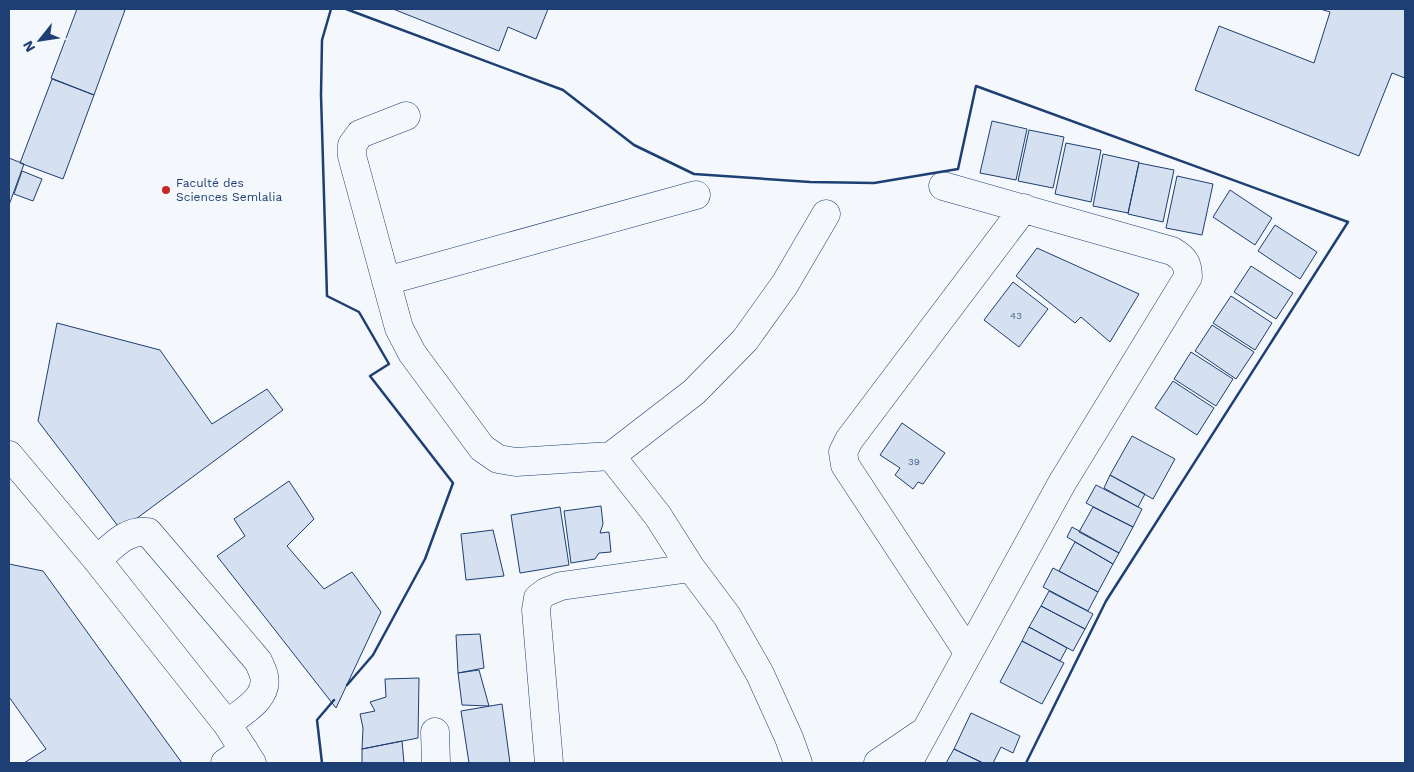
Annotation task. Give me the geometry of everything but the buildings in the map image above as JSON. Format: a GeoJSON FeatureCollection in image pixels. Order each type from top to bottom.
{"type":"FeatureCollection","features":[{"type":"Feature","properties":{"kind":"street"},"geometry":{"type":"LineString","coordinates":[[406,116],[360,134],[352,145],[352,156],[399,328],[412,353],[482,448],[498,459],[516,462],[611,456],[694,392],[745,340],[785,284],[826,214]]}},
{"type":"Feature","properties":{"kind":"street"},"geometry":{"type":"LineString","coordinates":[[908,763],[1062,483],[1188,277],[1188,266],[1182,257],[1172,252],[943,186]]}},
{"type":"Feature","properties":{"kind":"street"},"geometry":{"type":"LineString","coordinates":[[386,281],[696,195]]}},
{"type":"Feature","properties":{"kind":"street"},"geometry":{"type":"LineString","coordinates":[[968,652],[845,465],[843,452],[849,440],[1024,208]]}},
{"type":"Feature","properties":{"kind":"street"},"geometry":{"type":"LineString","coordinates":[[9,455],[227,724],[240,759]]}},
{"type":"Feature","properties":{"kind":"street"},"geometry":{"type":"LineString","coordinates":[[611,456],[658,516],[691,568],[727,616],[760,674],[789,738],[798,763]]}},
{"type":"Feature","properties":{"kind":"street"},"geometry":{"type":"LineString","coordinates":[[96,560],[127,534],[138,531],[148,532],[258,661],[264,676],[264,687],[260,698],[227,724]]}},
{"type":"Feature","properties":{"kind":"street"},"geometry":{"type":"LineString","coordinates":[[549,763],[536,610],[538,598],[546,592],[561,586],[691,568]]}},
{"type":"Feature","properties":{"kind":"street"},"geometry":{"type":"LineString","coordinates":[[435,732],[436,763]]}},
{"type":"Feature","properties":{"kind":"street"},"geometry":{"type":"LineString","coordinates":[[878,763],[924,732]]}},
{"type":"Feature","properties":{"kind":"wall"},"geometry":{"type":"LineString","coordinates":[[331,9],[322,40],[321,95],[327,296],[359,312],[389,364],[370,376],[453,483],[425,559],[373,655],[347,685]]}},
{"type":"Feature","properties":{"kind":"wall"},"geometry":{"type":"LineString","coordinates":[[346,9],[563,90],[634,145],[694,174],[810,182],[874,183],[958,169],[976,86],[1348,222],[1106,601],[1026,763]]}},
{"type":"Feature","properties":{"kind":"wall"},"geometry":{"type":"LineString","coordinates":[[322,763],[317,720],[334,700]]}},
{"type":"Feature","properties":{"kind":"place","name":"Faculté des Sciences Semlalia"},"geometry":{"type":"Point","coordinates":[166,190]}}]}
